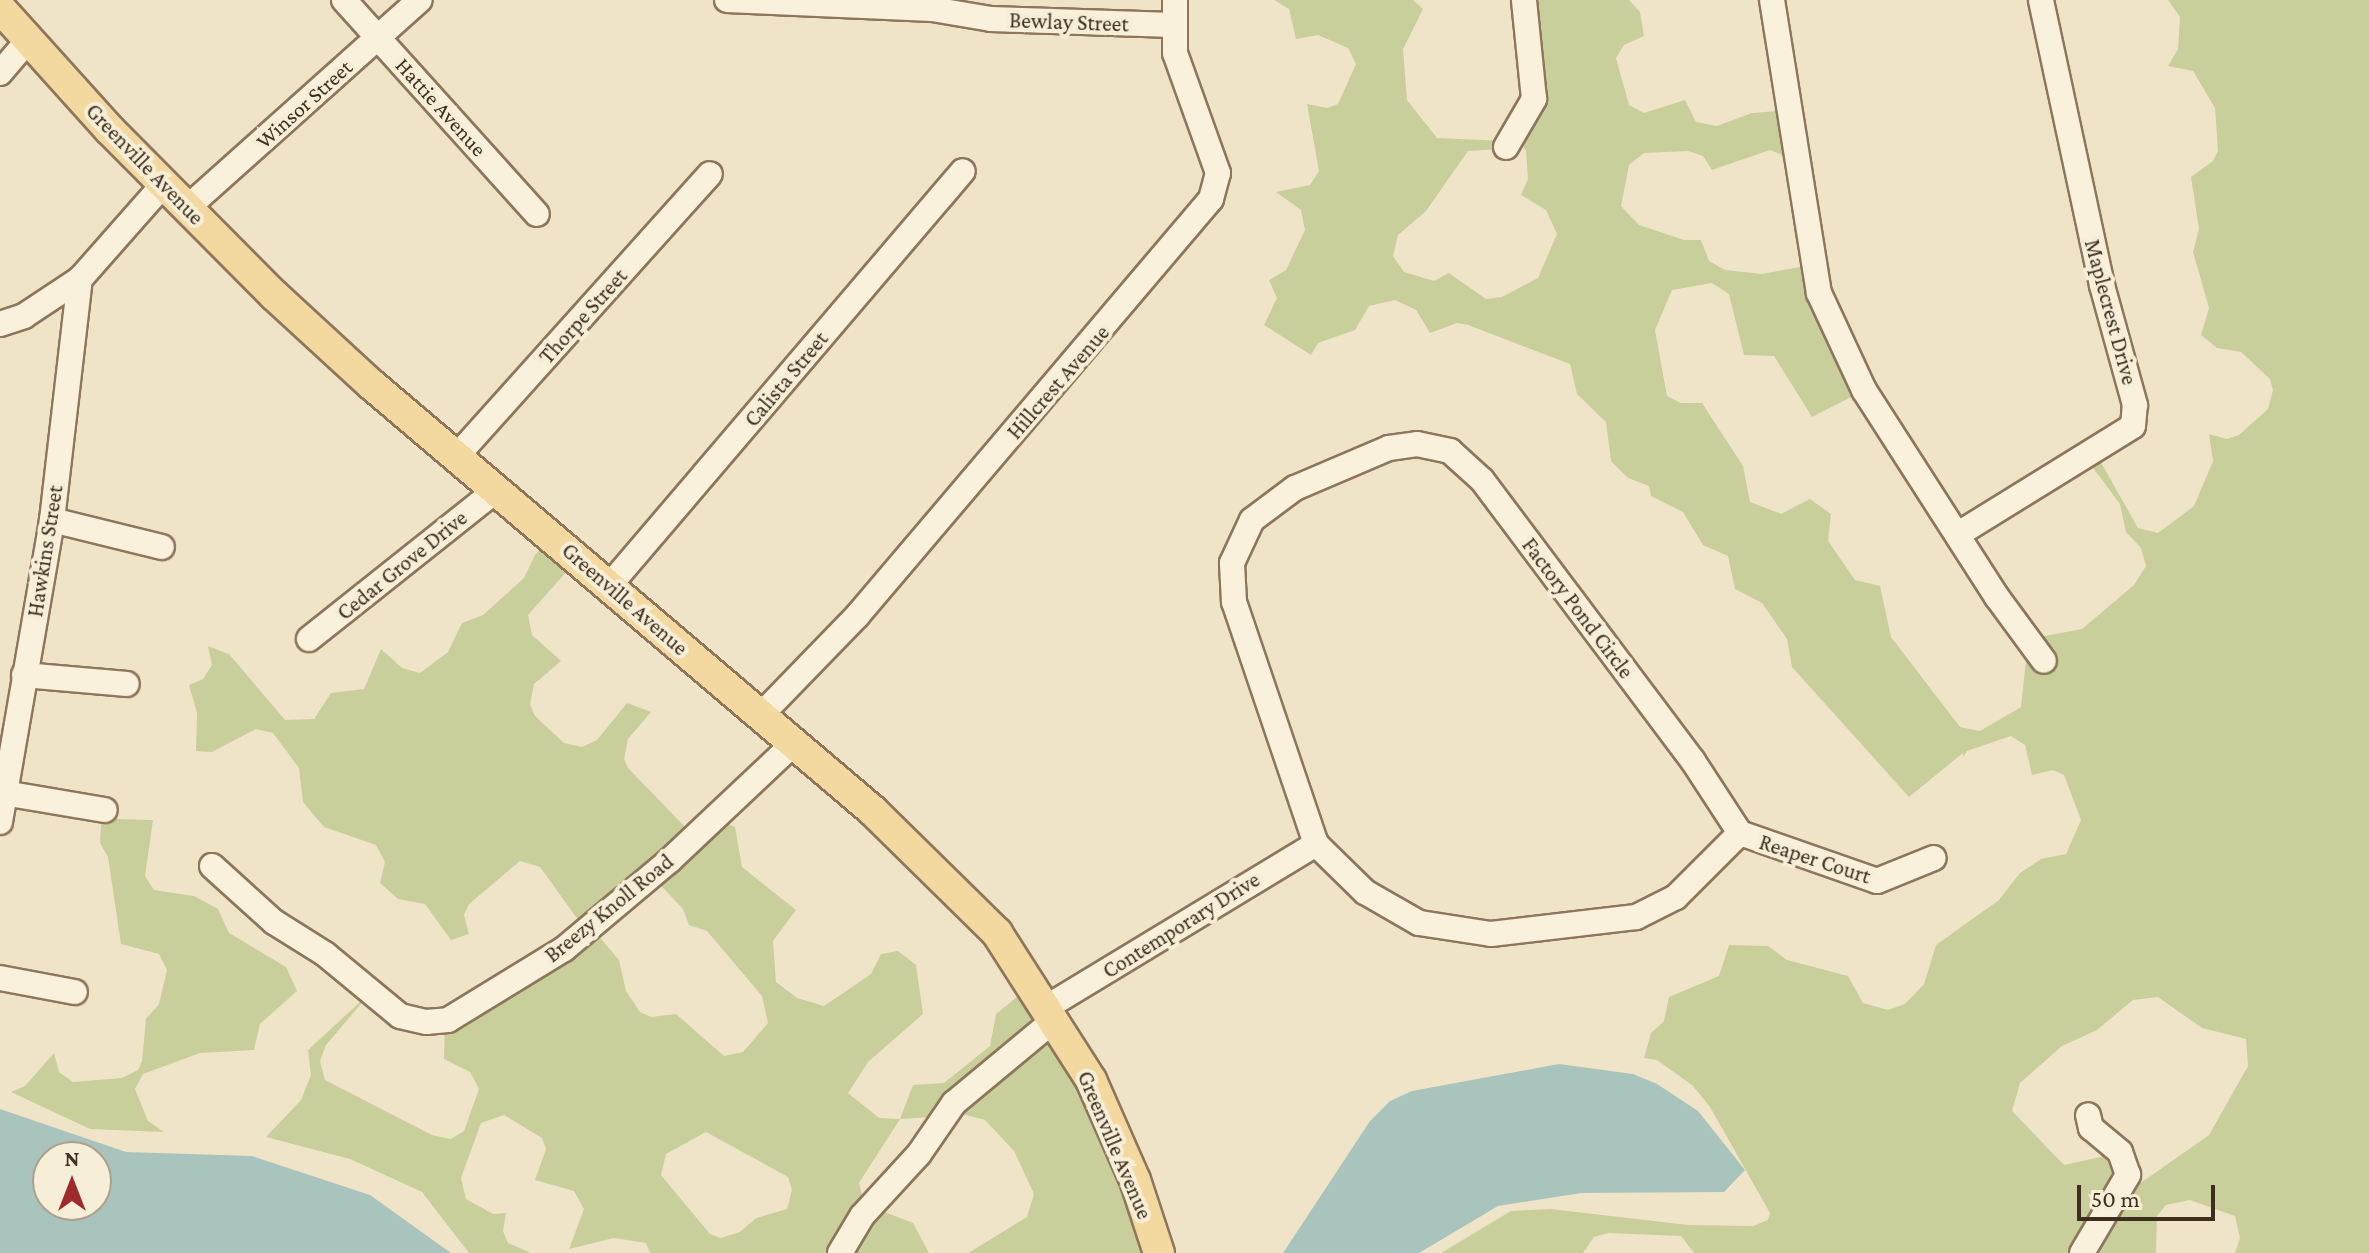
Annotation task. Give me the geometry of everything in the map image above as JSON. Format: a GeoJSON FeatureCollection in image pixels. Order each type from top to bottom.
{"type":"FeatureCollection","features":[{"type":"Feature","properties":{"kind":"main road","name":"Greenville Avenue"},"geometry":{"type":"LineString","coordinates":[[0,8],[163,185],[285,305],[456,457],[794,743],[969,903],[997,933],[1091,1080],[1135,1180],[1159,1253]]}},
{"type":"Feature","properties":{"kind":"street","name":"Hattie Avenue"},"geometry":{"type":"LineString","coordinates":[[344,0],[537,214]]}},
{"type":"Feature","properties":{"kind":"street","name":"Winsor Street"},"geometry":{"type":"LineString","coordinates":[[187,208],[420,0]]}},
{"type":"Feature","properties":{"kind":"street","name":"Bewlay Street"},"geometry":{"type":"LineString","coordinates":[[727,0],[932,4],[991,19],[1173,25]]}},
{"type":"Feature","properties":{"kind":"street","name":"Hillcrest Avenue"},"geometry":{"type":"LineString","coordinates":[[761,715],[857,616],[1211,199],[1218,173],[1175,53],[1175,0]]}},
{"type":"Feature","properties":{"kind":"street"},"geometry":{"type":"LineString","coordinates":[[1506,147],[1534,99],[1524,0]]}},
{"type":"Feature","properties":{"kind":"street"},"geometry":{"type":"LineString","coordinates":[[1772,0],[1819,293],[1864,390],[1960,533],[1997,597],[2044,661]]}},
{"type":"Feature","properties":{"kind":"street","name":"Maplecrest Drive"},"geometry":{"type":"LineString","coordinates":[[1960,533],[2133,426],[2135,405],[2102,285],[2041,0]]}},
{"type":"Feature","properties":{"kind":"street"},"geometry":{"type":"LineString","coordinates":[[0,73],[29,39]]}},
{"type":"Feature","properties":{"kind":"street","name":"Calista Street"},"geometry":{"type":"LineString","coordinates":[[609,586],[963,171]]}},
{"type":"Feature","properties":{"kind":"street","name":"Thorpe Street"},"geometry":{"type":"LineString","coordinates":[[456,457],[710,174]]}},
{"type":"Feature","properties":{"kind":"street"},"geometry":{"type":"LineString","coordinates":[[0,324],[24,316],[80,279],[163,185]]}},
{"type":"Feature","properties":{"kind":"street","name":"Hawkins Street"},"geometry":{"type":"LineString","coordinates":[[0,822],[52,520],[80,279]]}},
{"type":"Feature","properties":{"kind":"street","name":"Factory Pond Circle"},"geometry":{"type":"LineString","coordinates":[[1417,444],[1450,451],[1482,480],[1651,704],[1740,833],[1676,897],[1636,917],[1491,934],[1419,923],[1365,892],[1316,844],[1234,602],[1232,563],[1252,520],[1295,488],[1389,448],[1417,444]]}},
{"type":"Feature","properties":{"kind":"street","name":"Cedar Grove Drive"},"geometry":{"type":"LineString","coordinates":[[309,639],[496,490]]}},
{"type":"Feature","properties":{"kind":"street"},"geometry":{"type":"LineString","coordinates":[[52,520],[162,547]]}},
{"type":"Feature","properties":{"kind":"street"},"geometry":{"type":"LineString","coordinates":[[24,675],[127,684]]}},
{"type":"Feature","properties":{"kind":"street","name":"Breezy Knoll Road"},"geometry":{"type":"LineString","coordinates":[[212,866],[274,922],[325,954],[400,1016],[426,1022],[448,1020],[564,949],[670,860],[794,743]]}},
{"type":"Feature","properties":{"kind":"street"},"geometry":{"type":"LineString","coordinates":[[4,793],[105,810]]}},
{"type":"Feature","properties":{"kind":"street","name":"Reaper Court"},"geometry":{"type":"LineString","coordinates":[[1740,833],[1877,881],[1934,858]]}},
{"type":"Feature","properties":{"kind":"street","name":"Contemporary Drive"},"geometry":{"type":"LineString","coordinates":[[840,1253],[862,1216],[919,1154],[954,1103],[1051,1013],[1316,844]]}},
{"type":"Feature","properties":{"kind":"street"},"geometry":{"type":"LineString","coordinates":[[0,978],[75,992]]}},
{"type":"Feature","properties":{"kind":"street"},"geometry":{"type":"LineString","coordinates":[[2082,1253],[2128,1175],[2120,1152],[2091,1128],[2088,1115]]}},
{"type":"Feature","properties":{"kind":"green space"},"geometry":{"type":"Polygon","coordinates":[[[1274,0],[1413,0],[1423,9],[1403,49],[1407,100],[1437,138],[1506,141],[1501,149],[1468,151],[1426,211],[1398,235],[1393,256],[1404,272],[1434,281],[1449,273],[1486,299],[1502,297],[1538,278],[1557,234],[1546,210],[1521,195],[1528,179],[1526,151],[1517,136],[1534,96],[1524,0],[1629,0],[1640,12],[1644,36],[1624,45],[1616,58],[1629,105],[1644,113],[1685,100],[1696,122],[1717,126],[1752,113],[1791,110],[1800,162],[1770,150],[1712,170],[1703,156],[1688,151],[1644,153],[1629,165],[1621,206],[1639,225],[1684,240],[1701,240],[1709,261],[1725,270],[1762,274],[1811,265],[1859,393],[1812,417],[1774,356],[1744,355],[1729,294],[1712,283],[1672,290],[1655,330],[1667,396],[1681,403],[1702,403],[1743,466],[1750,502],[1781,514],[1810,499],[1831,514],[1828,541],[1855,580],[1880,586],[1891,637],[1960,727],[1980,731],[2021,707],[2026,660],[2034,638],[2082,629],[2134,585],[2146,566],[2141,548],[2126,532],[2120,504],[2084,456],[2094,450],[2138,528],[2158,533],[2194,506],[2213,461],[2209,434],[2227,439],[2239,435],[2268,409],[2273,390],[2270,379],[2241,352],[2217,348],[2201,335],[2209,308],[2193,252],[2199,229],[2191,177],[2213,161],[2218,151],[2215,108],[2193,71],[2168,66],[2178,49],[2180,17],[2168,0],[2369,0],[2369,1253],[2235,1253],[2240,1238],[2235,1216],[2190,1200],[2166,1205],[2157,1216],[2156,1253],[1694,1253],[1681,1236],[1608,1233],[1594,1237],[1583,1253],[1441,1253],[1511,1211],[1551,1209],[1688,1225],[1753,1226],[1768,1220],[1770,1213],[1710,1107],[1693,1086],[1657,1060],[1644,1058],[1651,1033],[1664,1021],[1669,997],[1719,976],[1729,945],[1768,946],[1787,960],[1848,976],[1863,1003],[1888,1010],[1905,1004],[1924,984],[1936,945],[1999,900],[2020,873],[2041,859],[2066,854],[2081,820],[2064,775],[2053,770],[2032,775],[2025,745],[2011,736],[1967,751],[1963,757],[1963,753],[1909,797],[1792,667],[1787,639],[1762,603],[1735,589],[1728,556],[1703,545],[1683,512],[1651,496],[1649,486],[1628,478],[1611,461],[1606,422],[1577,394],[1570,364],[1468,325],[1457,323],[1430,333],[1416,310],[1395,300],[1369,306],[1355,330],[1318,343],[1311,355],[1264,325],[1277,298],[1269,280],[1286,270],[1305,230],[1301,210],[1276,192],[1310,185],[1319,171],[1307,104],[1327,108],[1338,104],[1356,64],[1348,48],[1318,35],[1296,39],[1289,9],[1274,0]],[[2158,997],[2133,1000],[2097,1030],[2062,1046],[2020,1083],[2012,1111],[2064,1165],[2109,1155],[2125,1194],[2209,1135],[2248,1066],[2246,1039],[2202,1028],[2158,997]]]}},
{"type":"Feature","properties":{"kind":"green space"},"geometry":{"type":"Polygon","coordinates":[[[553,536],[577,560],[528,615],[532,635],[561,661],[534,684],[530,704],[535,716],[564,743],[582,747],[597,740],[627,703],[651,712],[628,739],[624,759],[628,768],[692,834],[714,817],[735,827],[742,867],[796,910],[773,941],[776,982],[797,998],[824,1006],[871,974],[881,954],[898,951],[916,965],[923,1014],[868,1062],[848,1093],[879,1118],[900,1119],[859,1183],[864,1204],[913,1223],[929,1253],[650,1253],[646,1243],[614,1238],[569,1249],[584,1209],[574,1191],[535,1180],[546,1149],[542,1138],[504,1115],[481,1123],[461,1178],[466,1199],[493,1214],[506,1213],[503,1231],[508,1243],[531,1253],[469,1253],[422,1192],[350,1159],[266,1137],[301,1100],[311,1075],[308,1050],[372,991],[326,1045],[320,1061],[325,1080],[432,1135],[451,1139],[464,1131],[479,1089],[470,1072],[444,1059],[445,1018],[584,928],[540,867],[520,861],[469,904],[464,915],[469,934],[451,940],[425,904],[398,899],[380,883],[385,862],[376,845],[324,827],[303,802],[299,768],[273,733],[256,729],[212,752],[196,751],[197,713],[189,685],[203,679],[212,665],[208,646],[229,654],[285,720],[314,719],[331,693],[364,689],[381,649],[402,668],[420,673],[448,652],[462,623],[483,615],[524,578],[535,555],[553,536]],[[651,875],[591,927],[619,960],[626,991],[640,1012],[651,1017],[676,1014],[724,1056],[743,1052],[768,1023],[762,996],[707,931],[689,925],[683,909],[651,875]],[[706,1132],[666,1154],[661,1175],[710,1234],[721,1238],[740,1232],[756,1218],[787,1209],[792,1190],[788,1177],[706,1132]]]}},
{"type":"Feature","properties":{"kind":"green space"},"geometry":{"type":"Polygon","coordinates":[[[102,807],[117,819],[153,820],[145,876],[154,890],[194,896],[218,909],[229,933],[286,967],[297,991],[260,1024],[254,1050],[200,1053],[143,1074],[135,1089],[148,1121],[164,1132],[90,1129],[11,1092],[25,1086],[54,1053],[59,1072],[73,1082],[122,1078],[138,1070],[142,1061],[146,1019],[159,1004],[167,970],[159,954],[121,944],[108,857],[100,843],[102,807]]]}},
{"type":"Feature","properties":{"kind":"green space"},"geometry":{"type":"Polygon","coordinates":[[[1032,985],[1159,1253],[968,1253],[1027,1217],[1034,1194],[1014,1151],[985,1120],[966,1115],[900,1119],[913,1085],[944,1083],[990,1046],[996,1014],[1032,985]]]}},
{"type":"Feature","properties":{"kind":"water"},"geometry":{"type":"Polygon","coordinates":[[[1559,1064],[1633,1074],[1657,1084],[1698,1111],[1745,1170],[1724,1192],[1581,1193],[1498,1206],[1419,1253],[1283,1253],[1370,1121],[1390,1101],[1412,1091],[1559,1064]]]}},
{"type":"Feature","properties":{"kind":"water"},"geometry":{"type":"Polygon","coordinates":[[[0,1109],[94,1141],[32,1141],[32,1221],[112,1221],[112,1147],[126,1152],[252,1156],[370,1195],[451,1253],[0,1253],[0,1109]]]}}]}
